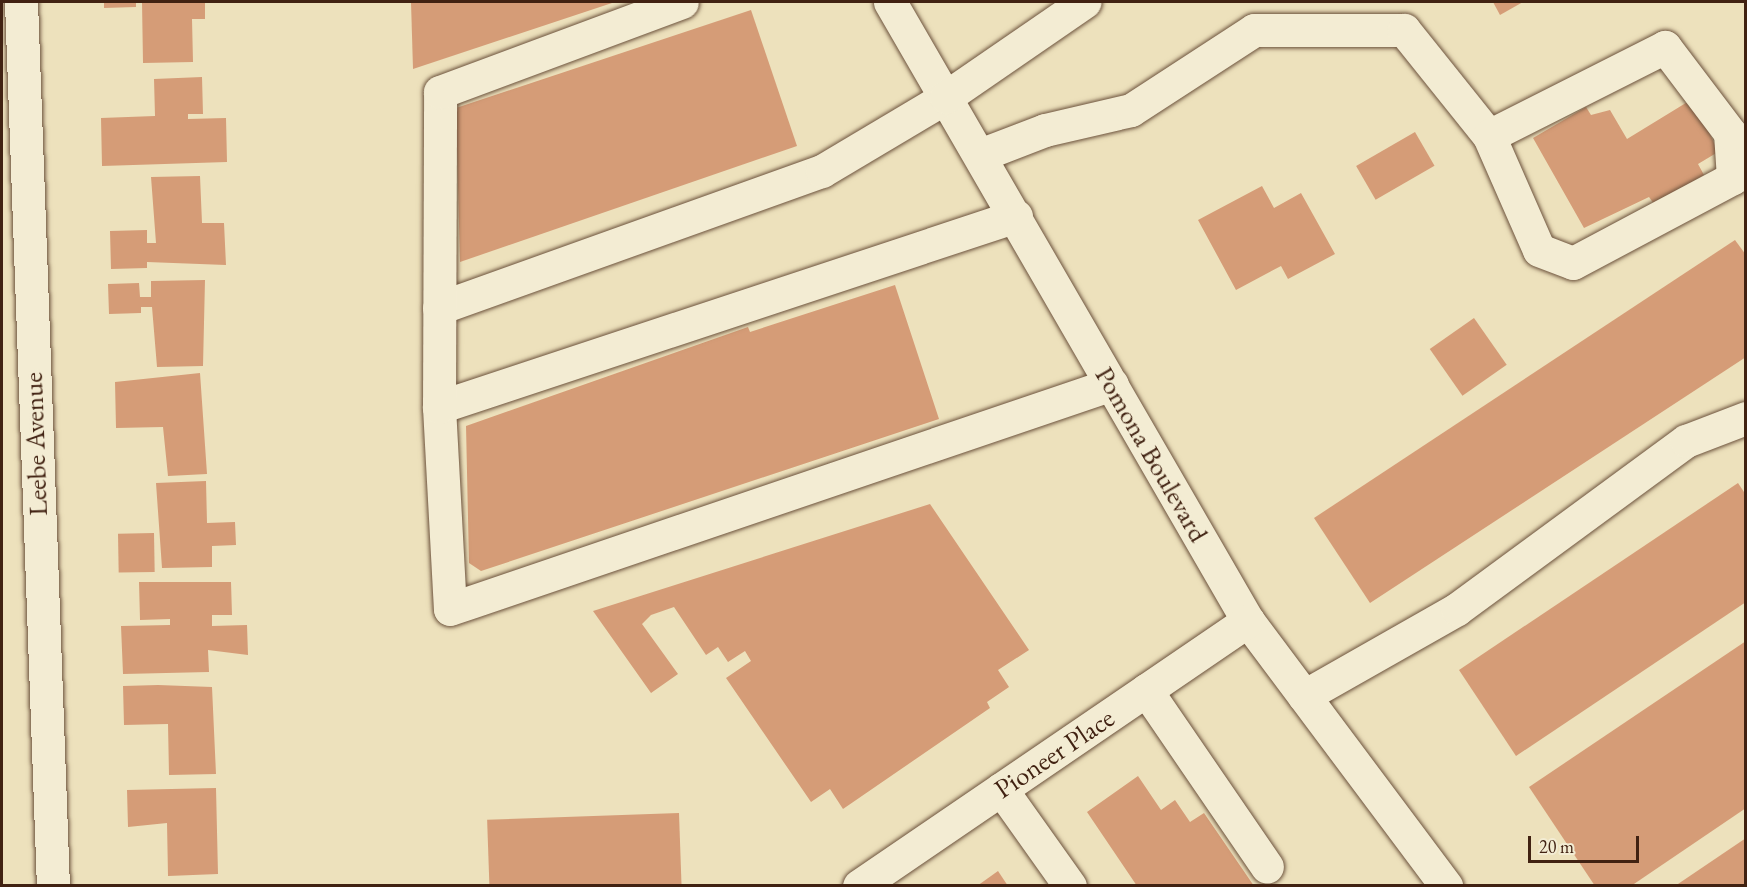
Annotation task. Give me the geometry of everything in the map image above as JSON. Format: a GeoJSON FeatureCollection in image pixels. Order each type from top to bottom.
{"type":"FeatureCollection","features":[{"type":"Feature","properties":{"kind":"street","name":"Leebe Avenue"},"geometry":{"type":"LineString","coordinates":[[21,2],[15,253],[53,885]]}},
{"type":"Feature","properties":{"kind":"street"},"geometry":{"type":"LineString","coordinates":[[682,2],[440,92],[439,407],[450,609],[1112,384]]}},
{"type":"Feature","properties":{"kind":"street","name":"Pomona Boulevard"},"geometry":{"type":"LineString","coordinates":[[890,2],[1016,216],[1248,621],[1446,885]]}},
{"type":"Feature","properties":{"kind":"street"},"geometry":{"type":"LineString","coordinates":[[439,308],[822,171],[946,97],[1084,2]]}},
{"type":"Feature","properties":{"kind":"street"},"geometry":{"type":"LineString","coordinates":[[980,155],[1045,130],[1131,110],[1254,30],[1404,30],[1489,136],[1539,250],[1573,263],[1733,178],[1730,133],[1665,47],[1489,136]]}},
{"type":"Feature","properties":{"kind":"street"},"geometry":{"type":"LineString","coordinates":[[439,407],[1016,216]]}},
{"type":"Feature","properties":{"kind":"street"},"geometry":{"type":"LineString","coordinates":[[1304,696],[1457,609],[1686,441],[1746,418]]}},
{"type":"Feature","properties":{"kind":"street","name":"Pioneer Place"},"geometry":{"type":"LineString","coordinates":[[859,885],[1248,621]]}},
{"type":"Feature","properties":{"kind":"street"},"geometry":{"type":"LineString","coordinates":[[1146,690],[1267,867]]}},
{"type":"Feature","properties":{"kind":"street"},"geometry":{"type":"LineString","coordinates":[[1001,789],[1070,885]]}},
{"type":"Feature","properties":{"kind":"building"},"geometry":{"type":"Polygon","coordinates":[[[104,2],[136,2],[136,7],[104,8],[104,2]]]}},
{"type":"Feature","properties":{"kind":"building"},"geometry":{"type":"Polygon","coordinates":[[[142,2],[205,2],[205,19],[192,19],[193,62],[143,63],[142,2]]]}},
{"type":"Feature","properties":{"kind":"building"},"geometry":{"type":"Polygon","coordinates":[[[411,2],[615,2],[413,69],[411,2]]]}},
{"type":"Feature","properties":{"kind":"building"},"geometry":{"type":"Polygon","coordinates":[[[1493,2],[1523,2],[1500,15],[1493,2]]]}},
{"type":"Feature","properties":{"kind":"building"},"geometry":{"type":"Polygon","coordinates":[[[751,10],[797,146],[460,262],[456,108],[751,10]]]}},
{"type":"Feature","properties":{"kind":"building"},"geometry":{"type":"Polygon","coordinates":[[[202,77],[203,114],[188,114],[188,119],[226,118],[227,162],[102,166],[101,118],[155,116],[154,79],[202,77]]]}},
{"type":"Feature","properties":{"kind":"building"},"geometry":{"type":"Polygon","coordinates":[[[1694,98],[1718,152],[1698,164],[1704,175],[1654,204],[1649,197],[1584,228],[1533,138],[1586,107],[1591,115],[1610,110],[1627,139],[1694,98]]]}},
{"type":"Feature","properties":{"kind":"building"},"geometry":{"type":"Polygon","coordinates":[[[1415,132],[1434,166],[1376,200],[1356,166],[1415,132]]]}},
{"type":"Feature","properties":{"kind":"building"},"geometry":{"type":"Polygon","coordinates":[[[200,176],[202,223],[224,223],[226,265],[147,262],[147,268],[111,269],[110,231],[147,230],[147,243],[156,243],[151,177],[200,176]]]}},
{"type":"Feature","properties":{"kind":"building"},"geometry":{"type":"Polygon","coordinates":[[[1262,186],[1274,208],[1301,193],[1335,254],[1288,279],[1281,266],[1236,290],[1198,220],[1262,186]]]}},
{"type":"Feature","properties":{"kind":"building"},"geometry":{"type":"Polygon","coordinates":[[[1735,240],[1746,255],[1746,357],[1370,603],[1314,518],[1735,240]]]}},
{"type":"Feature","properties":{"kind":"building"},"geometry":{"type":"Polygon","coordinates":[[[205,280],[203,366],[157,367],[152,307],[141,307],[141,313],[109,314],[108,284],[139,283],[140,297],[151,297],[151,281],[205,280]]]}},
{"type":"Feature","properties":{"kind":"building"},"geometry":{"type":"Polygon","coordinates":[[[895,285],[939,419],[481,571],[469,563],[466,426],[748,327],[750,332],[895,285]]]}},
{"type":"Feature","properties":{"kind":"building"},"geometry":{"type":"Polygon","coordinates":[[[1474,318],[1507,365],[1462,396],[1430,349],[1474,318]]]}},
{"type":"Feature","properties":{"kind":"building"},"geometry":{"type":"Polygon","coordinates":[[[200,373],[207,474],[168,476],[163,427],[116,428],[115,382],[200,373]]]}},
{"type":"Feature","properties":{"kind":"building"},"geometry":{"type":"Polygon","coordinates":[[[206,481],[207,523],[235,522],[236,545],[212,546],[212,567],[162,568],[156,483],[206,481]]]}},
{"type":"Feature","properties":{"kind":"building"},"geometry":{"type":"Polygon","coordinates":[[[1738,483],[1746,495],[1746,602],[1516,756],[1459,670],[1738,483]]]}},
{"type":"Feature","properties":{"kind":"building"},"geometry":{"type":"Polygon","coordinates":[[[930,504],[1029,650],[998,670],[1009,687],[987,702],[990,708],[843,809],[830,789],[811,802],[726,678],[751,661],[745,651],[728,662],[718,647],[706,655],[674,607],[651,615],[642,624],[678,674],[651,693],[593,611],[930,504]]]}},
{"type":"Feature","properties":{"kind":"building"},"geometry":{"type":"Polygon","coordinates":[[[154,533],[155,572],[119,573],[118,534],[154,533]]]}},
{"type":"Feature","properties":{"kind":"building"},"geometry":{"type":"Polygon","coordinates":[[[139,582],[231,582],[232,615],[212,615],[212,626],[247,625],[248,655],[208,650],[209,672],[123,674],[121,626],[170,625],[170,619],[140,620],[139,582]]]}},
{"type":"Feature","properties":{"kind":"building"},"geometry":{"type":"Polygon","coordinates":[[[1746,641],[1746,808],[1631,886],[1595,886],[1529,787],[1746,641]]]}},
{"type":"Feature","properties":{"kind":"building"},"geometry":{"type":"Polygon","coordinates":[[[123,686],[212,687],[216,774],[169,775],[168,724],[124,725],[123,686]]]}},
{"type":"Feature","properties":{"kind":"building"},"geometry":{"type":"Polygon","coordinates":[[[1138,776],[1161,810],[1175,800],[1190,822],[1204,813],[1254,886],[1137,886],[1087,812],[1138,776]]]}},
{"type":"Feature","properties":{"kind":"building"},"geometry":{"type":"Polygon","coordinates":[[[216,788],[218,874],[168,876],[167,823],[128,827],[127,790],[216,788]]]}},
{"type":"Feature","properties":{"kind":"building"},"geometry":{"type":"Polygon","coordinates":[[[679,813],[682,886],[489,886],[487,820],[679,813]]]}},
{"type":"Feature","properties":{"kind":"building"},"geometry":{"type":"Polygon","coordinates":[[[1746,838],[1746,886],[1675,886],[1746,838]]]}},
{"type":"Feature","properties":{"kind":"building"},"geometry":{"type":"Polygon","coordinates":[[[998,871],[1008,886],[977,886],[998,871]]]}}]}
